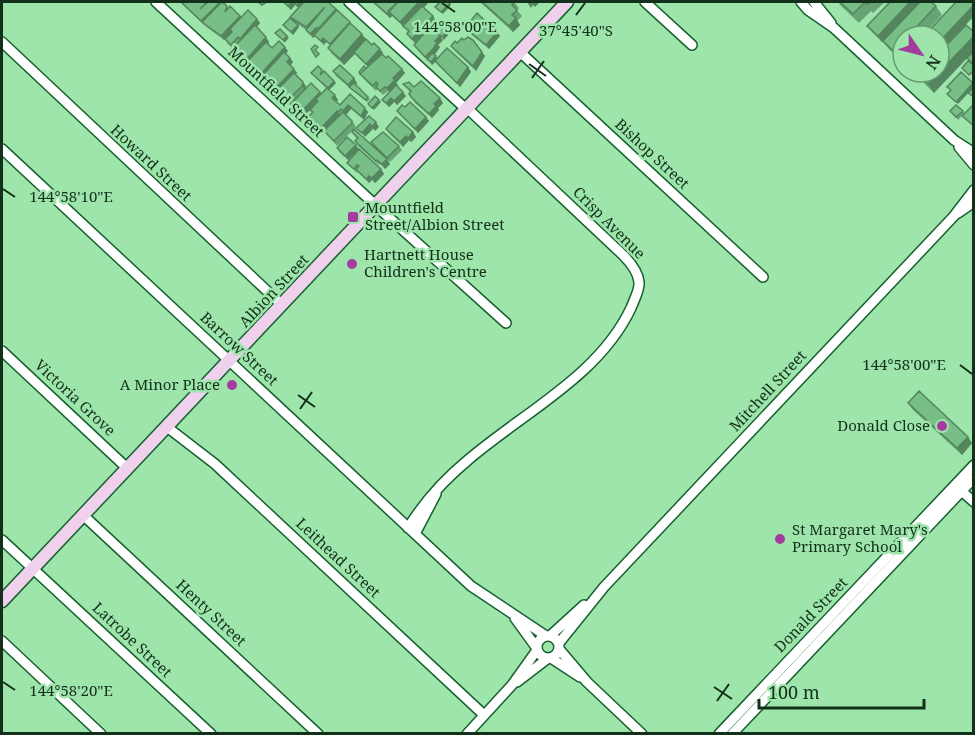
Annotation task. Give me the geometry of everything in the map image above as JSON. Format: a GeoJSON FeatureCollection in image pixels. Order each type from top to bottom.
{"type":"FeatureCollection","features":[{"type":"Feature","properties":{"kind":"street","name":"Mountfield Street"},"geometry":{"type":"LineString","coordinates":[[156,2],[507,323]]}},
{"type":"Feature","properties":{"kind":"street","name":"Crisp Avenue"},"geometry":{"type":"LineString","coordinates":[[349,2],[623,255],[632,264],[640,282],[625,321],[601,353],[573,379],[470,458],[447,479],[411,531]]}},
{"type":"Feature","properties":{"kind":"street","name":"Albion Street"},"geometry":{"type":"LineString","coordinates":[[2,601],[166,427],[233,365],[281,304],[567,2]]}},
{"type":"Feature","properties":{"kind":"street"},"geometry":{"type":"LineString","coordinates":[[645,2],[692,45]]}},
{"type":"Feature","properties":{"kind":"street"},"geometry":{"type":"LineString","coordinates":[[801,2],[808,10],[834,28],[954,140],[974,165]]}},
{"type":"Feature","properties":{"kind":"street"},"geometry":{"type":"LineString","coordinates":[[814,2],[834,28]]}},
{"type":"Feature","properties":{"kind":"street","name":"Howard Street"},"geometry":{"type":"LineString","coordinates":[[2,42],[281,304]]}},
{"type":"Feature","properties":{"kind":"street","name":"Bishop Street"},"geometry":{"type":"LineString","coordinates":[[520,52],[763,278]]}},
{"type":"Feature","properties":{"kind":"street"},"geometry":{"type":"LineString","coordinates":[[954,140],[974,153]]}},
{"type":"Feature","properties":{"kind":"street","name":"Barrow Street"},"geometry":{"type":"LineString","coordinates":[[2,149],[471,586],[548,636]]}},
{"type":"Feature","properties":{"kind":"street","name":"Mitchell Street"},"geometry":{"type":"LineString","coordinates":[[548,636],[604,587],[954,216],[974,190]]}},
{"type":"Feature","properties":{"kind":"street","name":"Mitchell Street"},"geometry":{"type":"LineString","coordinates":[[954,216],[974,202]]}},
{"type":"Feature","properties":{"kind":"street","name":"Victoria Grove"},"geometry":{"type":"LineString","coordinates":[[2,351],[127,468]]}},
{"type":"Feature","properties":{"kind":"street","name":"Leithead Street"},"geometry":{"type":"LineString","coordinates":[[166,427],[215,464],[484,715]]}},
{"type":"Feature","properties":{"kind":"street","name":"Donald Street"},"geometry":{"type":"LineString","coordinates":[[732,734],[958,488],[974,465]]}},
{"type":"Feature","properties":{"kind":"street","name":"Donald Street"},"geometry":{"type":"LineString","coordinates":[[958,488],[974,478]]}},
{"type":"Feature","properties":{"kind":"street"},"geometry":{"type":"LineString","coordinates":[[958,488],[974,502]]}},
{"type":"Feature","properties":{"kind":"street","name":"Henty Street"},"geometry":{"type":"LineString","coordinates":[[83,515],[318,734]]}},
{"type":"Feature","properties":{"kind":"street","name":"Latrobe Street"},"geometry":{"type":"LineString","coordinates":[[2,540],[211,734]]}},
{"type":"Feature","properties":{"kind":"street","name":"Mitchell Street"},"geometry":{"type":"LineString","coordinates":[[559,646],[604,587]]}},
{"type":"Feature","properties":{"kind":"street","name":"Barrow Street"},"geometry":{"type":"LineString","coordinates":[[512,614],[537,649]]}},
{"type":"Feature","properties":{"kind":"street","name":"Donald Street"},"geometry":{"type":"LineString","coordinates":[[719,734],[827,628]]}},
{"type":"Feature","properties":{"kind":"street"},"geometry":{"type":"LineString","coordinates":[[467,734],[512,685],[537,649],[538,641],[548,636],[555,638],[587,682],[642,734]]}},
{"type":"Feature","properties":{"kind":"street"},"geometry":{"type":"LineString","coordinates":[[2,641],[101,734]]}},
{"type":"Feature","properties":{"kind":"street"},"geometry":{"type":"LineString","coordinates":[[512,685],[556,655],[559,646]]}},
{"type":"Feature","properties":{"kind":"street"},"geometry":{"type":"LineString","coordinates":[[537,649],[541,656],[549,658],[587,682]]}},
{"type":"Feature","properties":{"kind":"building"},"geometry":{"type":"Polygon","coordinates":[[[181,2],[207,2],[200,9],[208,2],[220,2],[201,21],[181,2]]]}},
{"type":"Feature","properties":{"kind":"building"},"geometry":{"type":"Polygon","coordinates":[[[222,2],[227,6],[225,12],[230,6],[240,16],[221,36],[202,22],[222,2]]]}},
{"type":"Feature","properties":{"kind":"building"},"geometry":{"type":"Polygon","coordinates":[[[304,2],[328,2],[336,9],[319,28],[310,34],[306,30],[325,7],[306,27],[290,17],[304,2]]]}},
{"type":"Feature","properties":{"kind":"building"},"geometry":{"type":"Polygon","coordinates":[[[376,2],[398,2],[387,14],[376,2]]]}},
{"type":"Feature","properties":{"kind":"building"},"geometry":{"type":"Polygon","coordinates":[[[398,2],[419,2],[400,22],[388,11],[398,2]]]}},
{"type":"Feature","properties":{"kind":"building"},"geometry":{"type":"Polygon","coordinates":[[[440,2],[450,3],[441,12],[435,7],[440,2]]]}},
{"type":"Feature","properties":{"kind":"building"},"geometry":{"type":"Polygon","coordinates":[[[482,2],[514,2],[512,5],[517,10],[512,15],[516,18],[509,26],[482,2]]]}},
{"type":"Feature","properties":{"kind":"building"},"geometry":{"type":"Polygon","coordinates":[[[840,2],[865,2],[853,14],[840,2]]]}},
{"type":"Feature","properties":{"kind":"building"},"geometry":{"type":"Polygon","coordinates":[[[890,2],[910,2],[878,36],[867,26],[890,2]]]}},
{"type":"Feature","properties":{"kind":"building"},"geometry":{"type":"Polygon","coordinates":[[[920,2],[931,2],[936,6],[919,24],[899,24],[920,2]]]}},
{"type":"Feature","properties":{"kind":"building"},"geometry":{"type":"Polygon","coordinates":[[[956,2],[974,2],[974,5],[951,29],[951,24],[935,24],[956,2]]]}},
{"type":"Feature","properties":{"kind":"building"},"geometry":{"type":"Polygon","coordinates":[[[422,6],[433,16],[412,39],[407,34],[409,31],[403,26],[422,6]]]}},
{"type":"Feature","properties":{"kind":"building"},"geometry":{"type":"Polygon","coordinates":[[[248,10],[257,19],[240,39],[238,37],[231,45],[225,39],[232,32],[230,29],[248,10]]]}},
{"type":"Feature","properties":{"kind":"building"},"geometry":{"type":"Polygon","coordinates":[[[337,10],[350,22],[330,44],[323,38],[321,41],[314,35],[337,10]]]}},
{"type":"Feature","properties":{"kind":"building"},"geometry":{"type":"Polygon","coordinates":[[[477,13],[497,32],[486,45],[465,28],[477,13]]]}},
{"type":"Feature","properties":{"kind":"building"},"geometry":{"type":"Polygon","coordinates":[[[290,18],[298,25],[291,32],[283,25],[290,18]]]}},
{"type":"Feature","properties":{"kind":"building"},"geometry":{"type":"Polygon","coordinates":[[[438,22],[448,31],[442,37],[433,28],[438,22]]]}},
{"type":"Feature","properties":{"kind":"building"},"geometry":{"type":"Polygon","coordinates":[[[350,23],[362,34],[340,59],[328,48],[350,23]]]}},
{"type":"Feature","properties":{"kind":"building"},"geometry":{"type":"Polygon","coordinates":[[[255,25],[266,37],[246,60],[233,48],[255,25]]]}},
{"type":"Feature","properties":{"kind":"building"},"geometry":{"type":"Polygon","coordinates":[[[966,25],[974,32],[974,36],[951,60],[951,41],[966,25]]]}},
{"type":"Feature","properties":{"kind":"building"},"geometry":{"type":"Polygon","coordinates":[[[430,27],[440,36],[435,41],[437,42],[433,49],[425,57],[414,45],[430,27]]]}},
{"type":"Feature","properties":{"kind":"building"},"geometry":{"type":"Polygon","coordinates":[[[280,29],[287,36],[283,40],[275,33],[280,29]]]}},
{"type":"Feature","properties":{"kind":"building"},"geometry":{"type":"Polygon","coordinates":[[[891,33],[891,49],[883,41],[891,33]]]}},
{"type":"Feature","properties":{"kind":"building"},"geometry":{"type":"Polygon","coordinates":[[[468,37],[482,52],[473,66],[451,46],[455,41],[457,43],[462,38],[464,40],[468,37]]]}},
{"type":"Feature","properties":{"kind":"building"},"geometry":{"type":"Polygon","coordinates":[[[366,39],[380,49],[366,64],[354,52],[366,39]]]}},
{"type":"Feature","properties":{"kind":"building"},"geometry":{"type":"Polygon","coordinates":[[[279,41],[285,47],[259,76],[246,63],[266,42],[272,48],[279,41]]]}},
{"type":"Feature","properties":{"kind":"building"},"geometry":{"type":"Polygon","coordinates":[[[315,45],[318,47],[315,50],[319,54],[316,57],[311,49],[315,45]]]}},
{"type":"Feature","properties":{"kind":"building"},"geometry":{"type":"Polygon","coordinates":[[[447,48],[468,67],[457,83],[435,61],[447,48]]]}},
{"type":"Feature","properties":{"kind":"building"},"geometry":{"type":"Polygon","coordinates":[[[974,51],[974,65],[967,58],[974,51]]]}},
{"type":"Feature","properties":{"kind":"building"},"geometry":{"type":"Polygon","coordinates":[[[284,52],[290,58],[287,62],[294,69],[274,90],[261,77],[284,52]]]}},
{"type":"Feature","properties":{"kind":"building"},"geometry":{"type":"Polygon","coordinates":[[[432,53],[436,56],[431,62],[427,59],[432,53]]]}},
{"type":"Feature","properties":{"kind":"building"},"geometry":{"type":"Polygon","coordinates":[[[382,54],[386,58],[388,56],[402,69],[387,88],[380,91],[376,87],[378,84],[376,82],[373,86],[360,74],[382,54]]]}},
{"type":"Feature","properties":{"kind":"building"},"geometry":{"type":"Polygon","coordinates":[[[968,61],[974,65],[974,70],[969,75],[962,68],[968,61]]]}},
{"type":"Feature","properties":{"kind":"building"},"geometry":{"type":"Polygon","coordinates":[[[340,65],[354,78],[348,85],[333,71],[340,65]]]}},
{"type":"Feature","properties":{"kind":"building"},"geometry":{"type":"Polygon","coordinates":[[[318,66],[322,70],[320,75],[324,71],[334,81],[328,88],[311,73],[318,66]]]}},
{"type":"Feature","properties":{"kind":"building"},"geometry":{"type":"Polygon","coordinates":[[[961,72],[973,83],[956,102],[947,94],[951,90],[947,87],[961,72]]]}},
{"type":"Feature","properties":{"kind":"building"},"geometry":{"type":"Polygon","coordinates":[[[294,73],[303,82],[302,86],[287,101],[276,91],[294,73]]]}},
{"type":"Feature","properties":{"kind":"building"},"geometry":{"type":"Polygon","coordinates":[[[421,81],[440,98],[429,114],[412,98],[409,94],[411,91],[403,84],[409,82],[414,87],[421,81]]]}},
{"type":"Feature","properties":{"kind":"building"},"geometry":{"type":"Polygon","coordinates":[[[311,83],[320,92],[300,113],[291,104],[311,83]]]}},
{"type":"Feature","properties":{"kind":"building"},"geometry":{"type":"Polygon","coordinates":[[[354,83],[368,97],[366,100],[349,87],[354,83]]]}},
{"type":"Feature","properties":{"kind":"building"},"geometry":{"type":"Polygon","coordinates":[[[396,85],[403,92],[394,101],[391,98],[386,103],[382,100],[396,85]]]}},
{"type":"Feature","properties":{"kind":"building"},"geometry":{"type":"Polygon","coordinates":[[[974,87],[974,97],[968,93],[974,87]]]}},
{"type":"Feature","properties":{"kind":"building"},"geometry":{"type":"Polygon","coordinates":[[[327,88],[335,95],[332,98],[340,105],[350,94],[365,108],[361,116],[348,105],[343,111],[341,109],[337,111],[320,129],[307,118],[313,112],[310,110],[318,101],[316,99],[327,88]]]}},
{"type":"Feature","properties":{"kind":"building"},"geometry":{"type":"Polygon","coordinates":[[[375,96],[379,100],[372,108],[368,104],[375,96]]]}},
{"type":"Feature","properties":{"kind":"building"},"geometry":{"type":"Polygon","coordinates":[[[410,102],[426,117],[415,129],[397,111],[402,105],[405,107],[410,102]]]}},
{"type":"Feature","properties":{"kind":"building"},"geometry":{"type":"Polygon","coordinates":[[[974,104],[974,126],[962,116],[974,104]]]}},
{"type":"Feature","properties":{"kind":"building"},"geometry":{"type":"Polygon","coordinates":[[[956,105],[963,111],[956,117],[950,111],[956,105]]]}},
{"type":"Feature","properties":{"kind":"building"},"geometry":{"type":"Polygon","coordinates":[[[343,112],[352,123],[334,141],[324,131],[343,112]]]}},
{"type":"Feature","properties":{"kind":"building"},"geometry":{"type":"Polygon","coordinates":[[[369,116],[376,122],[372,127],[370,124],[362,133],[356,128],[369,116]]]}},
{"type":"Feature","properties":{"kind":"building"},"geometry":{"type":"Polygon","coordinates":[[[396,117],[413,132],[400,142],[386,129],[396,117]]]}},
{"type":"Feature","properties":{"kind":"building"},"geometry":{"type":"Polygon","coordinates":[[[354,129],[387,159],[382,164],[355,141],[358,138],[352,132],[354,129]]]}},
{"type":"Feature","properties":{"kind":"building"},"geometry":{"type":"Polygon","coordinates":[[[383,132],[399,146],[387,158],[371,142],[383,132]]]}},
{"type":"Feature","properties":{"kind":"building"},"geometry":{"type":"Polygon","coordinates":[[[347,137],[356,145],[345,156],[337,148],[347,137]]]}},
{"type":"Feature","properties":{"kind":"building"},"geometry":{"type":"Polygon","coordinates":[[[359,149],[381,169],[372,178],[369,176],[366,179],[356,169],[359,166],[357,165],[354,169],[347,163],[359,149]]]}},
{"type":"Feature","properties":{"kind":"building","name":"Donald Close"},"geometry":{"type":"Polygon","coordinates":[[[919,391],[968,437],[957,448],[908,403],[919,391]]]}},
{"type":"Feature","properties":{"kind":"place","name":"Mountfield Street/Albion Street"},"geometry":{"type":"Point","coordinates":[353,217]}},
{"type":"Feature","properties":{"kind":"place","name":"Hartnett House Children's Centre"},"geometry":{"type":"Point","coordinates":[352,264]}},
{"type":"Feature","properties":{"kind":"place","name":"A Minor Place"},"geometry":{"type":"Point","coordinates":[232,385]}},
{"type":"Feature","properties":{"kind":"place","name":"Donald Close"},"geometry":{"type":"Point","coordinates":[942,426]}},
{"type":"Feature","properties":{"kind":"place","name":"St Margaret Mary's Primary School"},"geometry":{"type":"Point","coordinates":[780,539]}}]}
